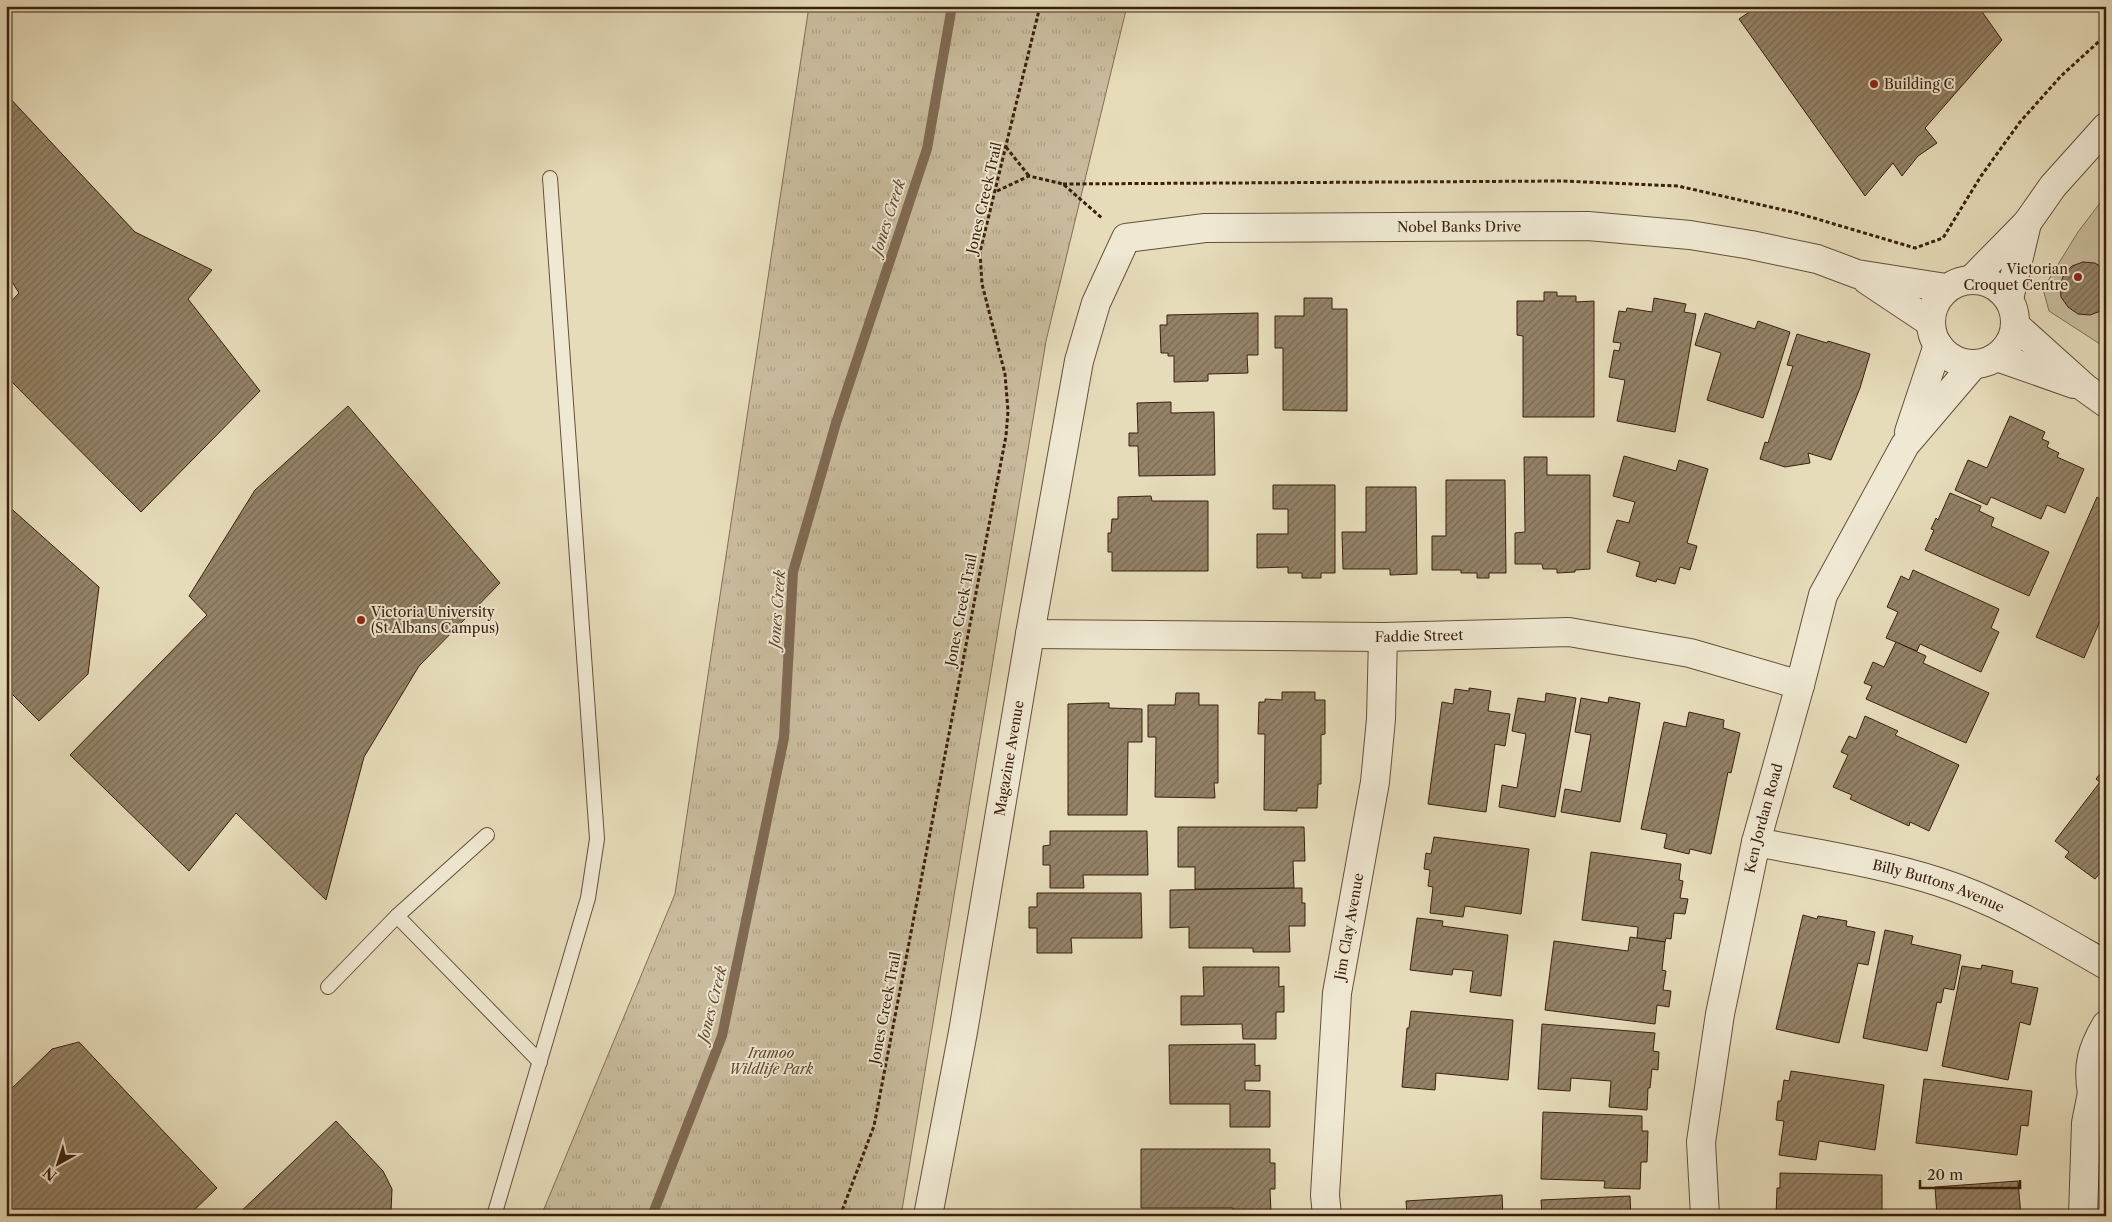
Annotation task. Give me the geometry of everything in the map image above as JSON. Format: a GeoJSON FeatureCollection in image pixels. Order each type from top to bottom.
{"type":"FeatureCollection","features":[{"type":"Feature","properties":{"kind":"street"},"geometry":{"type":"LineString","coordinates":[[1972,279],[2027,223],[2053,186],[2106,127]]}},
{"type":"Feature","properties":{"kind":"street"},"geometry":{"type":"LineString","coordinates":[[1985,360],[2006,348],[2012,337],[2012,312],[2027,223]]}},
{"type":"Feature","properties":{"kind":"street","name":"Nobel Banks Drive"},"geometry":{"type":"LineString","coordinates":[[1126,238],[1205,228],[1588,226],[1690,235],[1751,244],[1816,259],[1857,274],[1946,288]]}},
{"type":"Feature","properties":{"kind":"street","name":"Magazine Avenue"},"geometry":{"type":"LineString","coordinates":[[928,1216],[963,1032],[1030,634],[1079,362],[1096,303],[1126,238]]}},
{"type":"Feature","properties":{"kind":"street","name":"Nobel Banks Drive"},"geometry":{"type":"LineString","coordinates":[[1857,274],[1934,333]]}},
{"type":"Feature","properties":{"kind":"street"},"geometry":{"type":"LineString","coordinates":[[1972,279],[1987,282],[2000,289],[2012,312],[2095,396],[1985,360],[1960,362],[1947,356],[1934,333],[1933,310],[1938,298],[1946,288],[1972,279]]}},
{"type":"Feature","properties":{"kind":"street","name":"Ken Jordan Road"},"geometry":{"type":"LineString","coordinates":[[1705,1216],[1701,1142],[1720,1014],[1756,842],[1823,595],[1905,445],[1934,333]]}},
{"type":"Feature","properties":{"kind":"street","name":"Ken Jordan Road"},"geometry":{"type":"LineString","coordinates":[[1905,445],[1985,360]]}},
{"type":"Feature","properties":{"kind":"street","name":"Faddie Street"},"geometry":{"type":"LineString","coordinates":[[1030,634],[1383,637],[1569,632],[1690,653],[1800,685]]}},
{"type":"Feature","properties":{"kind":"street","name":"Jim Clay Avenue"},"geometry":{"type":"LineString","coordinates":[[1327,1216],[1325,1195],[1337,993],[1375,782],[1381,719],[1383,637]]}},
{"type":"Feature","properties":{"kind":"street","name":"Billy Buttons Avenue"},"geometry":{"type":"LineString","coordinates":[[1756,842],[1894,870],[1939,882],[2005,907],[2106,965]]}},
{"type":"Feature","properties":{"kind":"street"},"geometry":{"type":"LineString","coordinates":[[2083,1216],[2086,1123],[2099,1083],[2089,1078],[2090,1062],[2094,1046],[2106,1025]]}},
{"type":"Feature","properties":{"kind":"lane"},"geometry":{"type":"LineString","coordinates":[[494,1216],[588,898],[597,839],[550,178]]}},
{"type":"Feature","properties":{"kind":"lane"},"geometry":{"type":"LineString","coordinates":[[328,987],[397,916],[487,835]]}},
{"type":"Feature","properties":{"kind":"lane"},"geometry":{"type":"LineString","coordinates":[[397,916],[540,1062]]}},
{"type":"Feature","properties":{"kind":"path","name":"Jones Creek Trail"},"geometry":{"type":"LineString","coordinates":[[840,1216],[874,1126],[1006,436],[1008,411],[1005,374],[982,284],[980,252],[1040,6]]}},
{"type":"Feature","properties":{"kind":"path"},"geometry":{"type":"LineString","coordinates":[[996,191],[1028,176],[1063,184],[1562,181],[1678,186],[1797,213],[1915,248],[1943,238],[1981,176],[2020,122],[2061,76],[2106,35]]}},
{"type":"Feature","properties":{"kind":"path"},"geometry":{"type":"LineString","coordinates":[[1006,147],[1028,176]]}},
{"type":"Feature","properties":{"kind":"path"},"geometry":{"type":"LineString","coordinates":[[1063,184],[1126,238]]}},
{"type":"Feature","properties":{"kind":"green space","name":"Iramoo Wildlife Park"},"geometry":{"type":"Polygon","coordinates":[[[809,6],[1127,6],[1046,341],[901,1216],[541,1216],[675,894],[809,6]]]}},
{"type":"Feature","properties":{"kind":"green space","name":"Victorian Croquet Centre"},"geometry":{"type":"Polygon","coordinates":[[[2106,195],[2106,348],[2049,311],[2043,289],[2078,232],[2106,195]]]}},
{"type":"Feature","properties":{"kind":"building","name":"Building C"},"geometry":{"type":"Polygon","coordinates":[[[1758,6],[1978,6],[2002,40],[1925,128],[1937,143],[1918,156],[1902,176],[1893,163],[1865,196],[1739,19],[1758,6]]]}},
{"type":"Feature","properties":{"kind":"building"},"geometry":{"type":"Polygon","coordinates":[[[6,94],[135,232],[212,270],[188,299],[260,391],[141,512],[6,376],[6,307],[19,293],[6,272],[6,94]]]}},
{"type":"Feature","properties":{"kind":"building"},"geometry":{"type":"Polygon","coordinates":[[[2083,262],[2095,263],[2106,270],[2106,307],[2090,315],[2078,314],[2068,307],[2061,297],[2060,285],[2064,274],[2072,266],[2083,262]]]}},
{"type":"Feature","properties":{"kind":"building"},"geometry":{"type":"Polygon","coordinates":[[[1544,292],[1557,292],[1557,296],[1576,296],[1576,302],[1594,301],[1594,417],[1523,417],[1523,336],[1517,335],[1517,301],[1544,301],[1544,292]]]}},
{"type":"Feature","properties":{"kind":"building"},"geometry":{"type":"Polygon","coordinates":[[[1304,298],[1332,298],[1332,309],[1347,309],[1347,411],[1283,410],[1283,348],[1275,348],[1275,316],[1304,316],[1304,298]]]}},
{"type":"Feature","properties":{"kind":"building"},"geometry":{"type":"Polygon","coordinates":[[[1654,298],[1686,304],[1684,312],[1696,314],[1675,432],[1617,421],[1625,380],[1609,377],[1614,350],[1619,351],[1621,343],[1613,342],[1619,311],[1626,312],[1627,308],[1652,312],[1654,298]]]}},
{"type":"Feature","properties":{"kind":"building"},"geometry":{"type":"Polygon","coordinates":[[[1258,313],[1258,355],[1247,355],[1248,373],[1208,374],[1208,381],[1174,382],[1174,356],[1168,356],[1168,353],[1161,353],[1160,325],[1167,325],[1167,315],[1258,313]]]}},
{"type":"Feature","properties":{"kind":"building"},"geometry":{"type":"Polygon","coordinates":[[[1705,313],[1755,329],[1758,321],[1790,332],[1763,418],[1707,400],[1721,353],[1695,345],[1705,313]]]}},
{"type":"Feature","properties":{"kind":"building"},"geometry":{"type":"Polygon","coordinates":[[[1797,334],[1870,354],[1860,388],[1831,460],[1808,453],[1810,463],[1785,467],[1760,459],[1765,442],[1768,443],[1793,366],[1787,365],[1797,334]]]}},
{"type":"Feature","properties":{"kind":"building"},"geometry":{"type":"Polygon","coordinates":[[[1171,402],[1171,413],[1214,412],[1215,475],[1139,476],[1138,446],[1129,446],[1129,433],[1138,433],[1137,403],[1171,402]]]}},
{"type":"Feature","properties":{"kind":"building"},"geometry":{"type":"Polygon","coordinates":[[[348,406],[500,583],[419,666],[364,757],[326,900],[236,813],[189,871],[70,755],[207,615],[189,596],[255,490],[348,406]]]}},
{"type":"Feature","properties":{"kind":"building"},"geometry":{"type":"Polygon","coordinates":[[[2010,416],[2045,432],[2042,439],[2049,442],[2047,447],[2059,453],[2057,457],[2084,469],[2065,513],[2047,505],[2041,519],[1991,497],[1987,505],[1955,490],[1968,460],[1987,468],[2010,416]]]}},
{"type":"Feature","properties":{"kind":"building"},"geometry":{"type":"Polygon","coordinates":[[[1624,456],[1676,471],[1679,460],[1708,469],[1687,543],[1697,546],[1690,570],[1680,567],[1675,584],[1657,579],[1656,582],[1636,576],[1640,562],[1607,552],[1617,520],[1629,523],[1635,502],[1613,496],[1624,456]]]}},
{"type":"Feature","properties":{"kind":"building"},"geometry":{"type":"Polygon","coordinates":[[[1524,457],[1547,457],[1547,475],[1590,475],[1590,569],[1557,573],[1557,569],[1543,569],[1542,564],[1515,564],[1515,533],[1525,532],[1524,457]]]}},
{"type":"Feature","properties":{"kind":"building"},"geometry":{"type":"Polygon","coordinates":[[[1446,480],[1505,480],[1506,573],[1489,573],[1489,578],[1477,578],[1477,573],[1461,573],[1461,570],[1432,570],[1432,536],[1446,536],[1446,480]]]}},
{"type":"Feature","properties":{"kind":"building"},"geometry":{"type":"Polygon","coordinates":[[[1273,485],[1335,485],[1335,573],[1321,573],[1321,578],[1302,578],[1302,573],[1288,573],[1288,567],[1257,568],[1257,534],[1288,534],[1288,509],[1273,509],[1273,485]]]}},
{"type":"Feature","properties":{"kind":"building"},"geometry":{"type":"Polygon","coordinates":[[[1366,487],[1416,487],[1417,574],[1390,575],[1390,569],[1343,569],[1342,532],[1366,532],[1366,487]]]}},
{"type":"Feature","properties":{"kind":"building"},"geometry":{"type":"Polygon","coordinates":[[[1950,493],[1981,506],[1979,511],[1994,518],[1991,526],[2049,552],[2029,596],[1925,550],[1934,530],[1931,529],[1936,518],[1938,520],[1950,493]]]}},
{"type":"Feature","properties":{"kind":"building"},"geometry":{"type":"Polygon","coordinates":[[[1151,496],[1152,501],[1208,501],[1208,571],[1112,571],[1112,552],[1108,552],[1108,533],[1111,533],[1112,519],[1118,519],[1118,497],[1151,496]]]}},
{"type":"Feature","properties":{"kind":"building"},"geometry":{"type":"Polygon","coordinates":[[[2102,496],[2106,498],[2106,620],[2104,623],[2100,621],[2084,658],[2036,637],[2097,497],[2101,500],[2102,496]]]}},
{"type":"Feature","properties":{"kind":"building"},"geometry":{"type":"Polygon","coordinates":[[[6,504],[99,587],[88,674],[39,721],[6,688],[6,504]]]}},
{"type":"Feature","properties":{"kind":"building"},"geometry":{"type":"Polygon","coordinates":[[[1913,570],[1999,609],[1991,628],[1999,632],[1981,672],[1920,644],[1917,651],[1886,638],[1898,612],[1887,607],[1901,576],[1909,580],[1913,570]]]}},
{"type":"Feature","properties":{"kind":"building"},"geometry":{"type":"Polygon","coordinates":[[[1896,642],[1926,656],[1923,663],[1989,693],[1966,743],[1866,699],[1872,686],[1864,683],[1873,662],[1884,667],[1896,642]]]}},
{"type":"Feature","properties":{"kind":"building"},"geometry":{"type":"Polygon","coordinates":[[[1469,688],[1491,691],[1488,711],[1510,714],[1505,746],[1495,744],[1486,812],[1428,804],[1442,702],[1453,704],[1455,689],[1469,691],[1469,688]]]}},
{"type":"Feature","properties":{"kind":"building"},"geometry":{"type":"Polygon","coordinates":[[[1282,692],[1315,692],[1315,700],[1325,700],[1325,734],[1321,735],[1321,784],[1318,784],[1317,808],[1297,808],[1297,811],[1264,810],[1265,734],[1258,734],[1259,702],[1265,702],[1265,699],[1282,700],[1282,692]]]}},
{"type":"Feature","properties":{"kind":"building"},"geometry":{"type":"Polygon","coordinates":[[[1176,693],[1199,693],[1199,705],[1218,705],[1218,783],[1214,783],[1215,798],[1155,797],[1156,737],[1148,737],[1148,705],[1175,705],[1176,693]]]}},
{"type":"Feature","properties":{"kind":"building"},"geometry":{"type":"Polygon","coordinates":[[[1546,693],[1576,698],[1555,817],[1499,807],[1502,785],[1517,788],[1526,734],[1512,731],[1518,698],[1545,702],[1546,693]]]}},
{"type":"Feature","properties":{"kind":"building"},"geometry":{"type":"Polygon","coordinates":[[[1609,697],[1640,703],[1620,822],[1561,812],[1565,789],[1581,792],[1591,735],[1575,732],[1581,698],[1608,703],[1609,697]]]}},
{"type":"Feature","properties":{"kind":"building"},"geometry":{"type":"Polygon","coordinates":[[[1109,703],[1109,708],[1142,709],[1142,742],[1128,742],[1127,815],[1068,815],[1068,704],[1109,703]]]}},
{"type":"Feature","properties":{"kind":"building"},"geometry":{"type":"Polygon","coordinates":[[[1689,712],[1724,720],[1723,728],[1740,733],[1731,773],[1728,772],[1711,854],[1690,849],[1689,854],[1664,848],[1667,834],[1641,829],[1664,722],[1686,727],[1689,712]]]}},
{"type":"Feature","properties":{"kind":"building"},"geometry":{"type":"Polygon","coordinates":[[[1865,716],[1898,731],[1895,735],[1959,765],[1929,831],[1910,822],[1909,826],[1850,799],[1852,795],[1833,787],[1848,755],[1841,752],[1849,736],[1856,739],[1865,716]]]}},
{"type":"Feature","properties":{"kind":"building"},"geometry":{"type":"Polygon","coordinates":[[[2106,766],[2106,866],[2095,879],[2065,857],[2069,852],[2055,841],[2100,782],[2096,779],[2106,766]]]}},
{"type":"Feature","properties":{"kind":"building"},"geometry":{"type":"Polygon","coordinates":[[[1178,827],[1304,827],[1305,861],[1293,861],[1294,888],[1195,889],[1195,867],[1178,867],[1178,827]]]}},
{"type":"Feature","properties":{"kind":"building"},"geometry":{"type":"Polygon","coordinates":[[[1050,831],[1147,831],[1148,875],[1083,875],[1084,888],[1050,888],[1050,865],[1043,865],[1043,846],[1050,845],[1050,831]]]}},
{"type":"Feature","properties":{"kind":"building"},"geometry":{"type":"Polygon","coordinates":[[[1434,837],[1529,849],[1521,914],[1465,906],[1463,917],[1430,913],[1433,887],[1428,886],[1430,870],[1424,869],[1426,853],[1431,854],[1434,837]]]}},
{"type":"Feature","properties":{"kind":"building"},"geometry":{"type":"Polygon","coordinates":[[[1591,852],[1681,864],[1679,880],[1683,881],[1680,898],[1688,899],[1685,914],[1674,913],[1671,939],[1666,938],[1665,942],[1637,938],[1638,927],[1582,920],[1591,852]]]}},
{"type":"Feature","properties":{"kind":"building"},"geometry":{"type":"Polygon","coordinates":[[[1302,888],[1302,903],[1305,903],[1305,926],[1289,926],[1290,952],[1253,952],[1253,948],[1189,948],[1189,927],[1170,928],[1170,890],[1302,888]]]}},
{"type":"Feature","properties":{"kind":"building"},"geometry":{"type":"Polygon","coordinates":[[[1037,893],[1141,893],[1142,938],[1071,938],[1072,953],[1037,953],[1037,928],[1029,928],[1029,907],[1037,907],[1037,893]]]}},
{"type":"Feature","properties":{"kind":"building"},"geometry":{"type":"Polygon","coordinates":[[[1803,915],[1817,919],[1818,916],[1847,921],[1846,926],[1875,932],[1868,965],[1858,963],[1839,1043],[1776,1029],[1803,915]]]}},
{"type":"Feature","properties":{"kind":"building"},"geometry":{"type":"Polygon","coordinates":[[[1417,918],[1443,921],[1442,926],[1508,935],[1501,996],[1470,992],[1473,971],[1453,969],[1452,975],[1410,970],[1417,918]]]}},
{"type":"Feature","properties":{"kind":"building"},"geometry":{"type":"Polygon","coordinates":[[[1885,930],[1913,936],[1911,944],[1961,955],[1954,990],[1944,988],[1941,1003],[1937,1002],[1927,1051],[1863,1038],[1885,930]]]}},
{"type":"Feature","properties":{"kind":"building"},"geometry":{"type":"Polygon","coordinates":[[[1630,937],[1665,942],[1662,970],[1666,971],[1663,990],[1671,991],[1669,1007],[1657,1005],[1655,1024],[1545,1010],[1554,941],[1628,951],[1630,937]]]}},
{"type":"Feature","properties":{"kind":"building"},"geometry":{"type":"Polygon","coordinates":[[[1982,965],[2013,971],[2011,983],[2038,988],[2030,1025],[2020,1022],[2008,1080],[1942,1066],[1962,966],[1981,969],[1982,965]]]}},
{"type":"Feature","properties":{"kind":"building"},"geometry":{"type":"Polygon","coordinates":[[[1203,967],[1279,967],[1279,987],[1284,986],[1284,1012],[1276,1012],[1276,1039],[1243,1039],[1242,1024],[1181,1025],[1181,996],[1204,996],[1203,967]]]}},
{"type":"Feature","properties":{"kind":"building"},"geometry":{"type":"Polygon","coordinates":[[[1411,1011],[1513,1020],[1508,1080],[1436,1073],[1435,1090],[1402,1087],[1407,1028],[1409,1028],[1411,1011]]]}},
{"type":"Feature","properties":{"kind":"building"},"geometry":{"type":"Polygon","coordinates":[[[1542,1024],[1655,1033],[1653,1051],[1659,1052],[1658,1070],[1652,1069],[1650,1088],[1648,1088],[1647,1110],[1609,1107],[1611,1081],[1571,1078],[1570,1091],[1538,1089],[1542,1024]]]}},
{"type":"Feature","properties":{"kind":"building"},"geometry":{"type":"Polygon","coordinates":[[[79,1042],[217,1188],[188,1216],[6,1216],[6,1094],[52,1049],[79,1042]]]}},
{"type":"Feature","properties":{"kind":"building"},"geometry":{"type":"Polygon","coordinates":[[[1255,1044],[1255,1066],[1260,1065],[1260,1081],[1245,1081],[1245,1090],[1270,1091],[1270,1127],[1230,1127],[1230,1104],[1170,1104],[1169,1045],[1255,1044]]]}},
{"type":"Feature","properties":{"kind":"building"},"geometry":{"type":"Polygon","coordinates":[[[1791,1071],[1884,1085],[1875,1150],[1819,1141],[1816,1160],[1779,1155],[1784,1121],[1776,1120],[1778,1101],[1781,1101],[1784,1080],[1789,1081],[1791,1071]]]}},
{"type":"Feature","properties":{"kind":"building"},"geometry":{"type":"Polygon","coordinates":[[[1924,1079],[2032,1091],[2028,1126],[2021,1125],[2017,1155],[1916,1143],[1924,1079]]]}},
{"type":"Feature","properties":{"kind":"building"},"geometry":{"type":"Polygon","coordinates":[[[1543,1112],[1642,1116],[1642,1131],[1648,1131],[1647,1162],[1641,1162],[1640,1189],[1604,1188],[1605,1181],[1541,1179],[1543,1112]]]}},
{"type":"Feature","properties":{"kind":"building"},"geometry":{"type":"Polygon","coordinates":[[[336,1121],[383,1171],[392,1189],[391,1212],[389,1216],[236,1216],[336,1121]]]}},
{"type":"Feature","properties":{"kind":"building"},"geometry":{"type":"Polygon","coordinates":[[[1141,1149],[1270,1149],[1270,1163],[1275,1163],[1275,1189],[1270,1189],[1271,1213],[1233,1213],[1233,1208],[1141,1208],[1141,1149]]]}},
{"type":"Feature","properties":{"kind":"building"},"geometry":{"type":"Polygon","coordinates":[[[1780,1173],[1882,1175],[1882,1216],[1776,1216],[1777,1188],[1780,1188],[1780,1173]]]}},
{"type":"Feature","properties":{"kind":"building"},"geometry":{"type":"Polygon","coordinates":[[[2018,1181],[2021,1216],[1937,1216],[1935,1187],[2018,1181]]]}},
{"type":"Feature","properties":{"kind":"building"},"geometry":{"type":"Polygon","coordinates":[[[1502,1195],[1503,1216],[1394,1216],[1407,1214],[1406,1201],[1502,1195]]]}},
{"type":"Feature","properties":{"kind":"building"},"geometry":{"type":"Polygon","coordinates":[[[1630,1196],[1631,1216],[1542,1216],[1541,1200],[1630,1196]]]}},
{"type":"Feature","properties":{"kind":"waterway","name":"Jones Creek"},"geometry":{"type":"LineString","coordinates":[[652,1216],[722,1036],[784,738],[793,572],[836,423],[927,149],[952,6]]}},
{"type":"Feature","properties":{"kind":"place","name":"Building C"},"geometry":{"type":"Point","coordinates":[1874,84]}},
{"type":"Feature","properties":{"kind":"place","name":"Victorian Croquet Centre"},"geometry":{"type":"Point","coordinates":[2078,277]}},
{"type":"Feature","properties":{"kind":"place","name":"Victoria University (St Albans Campus)"},"geometry":{"type":"Point","coordinates":[361,620]}}]}
